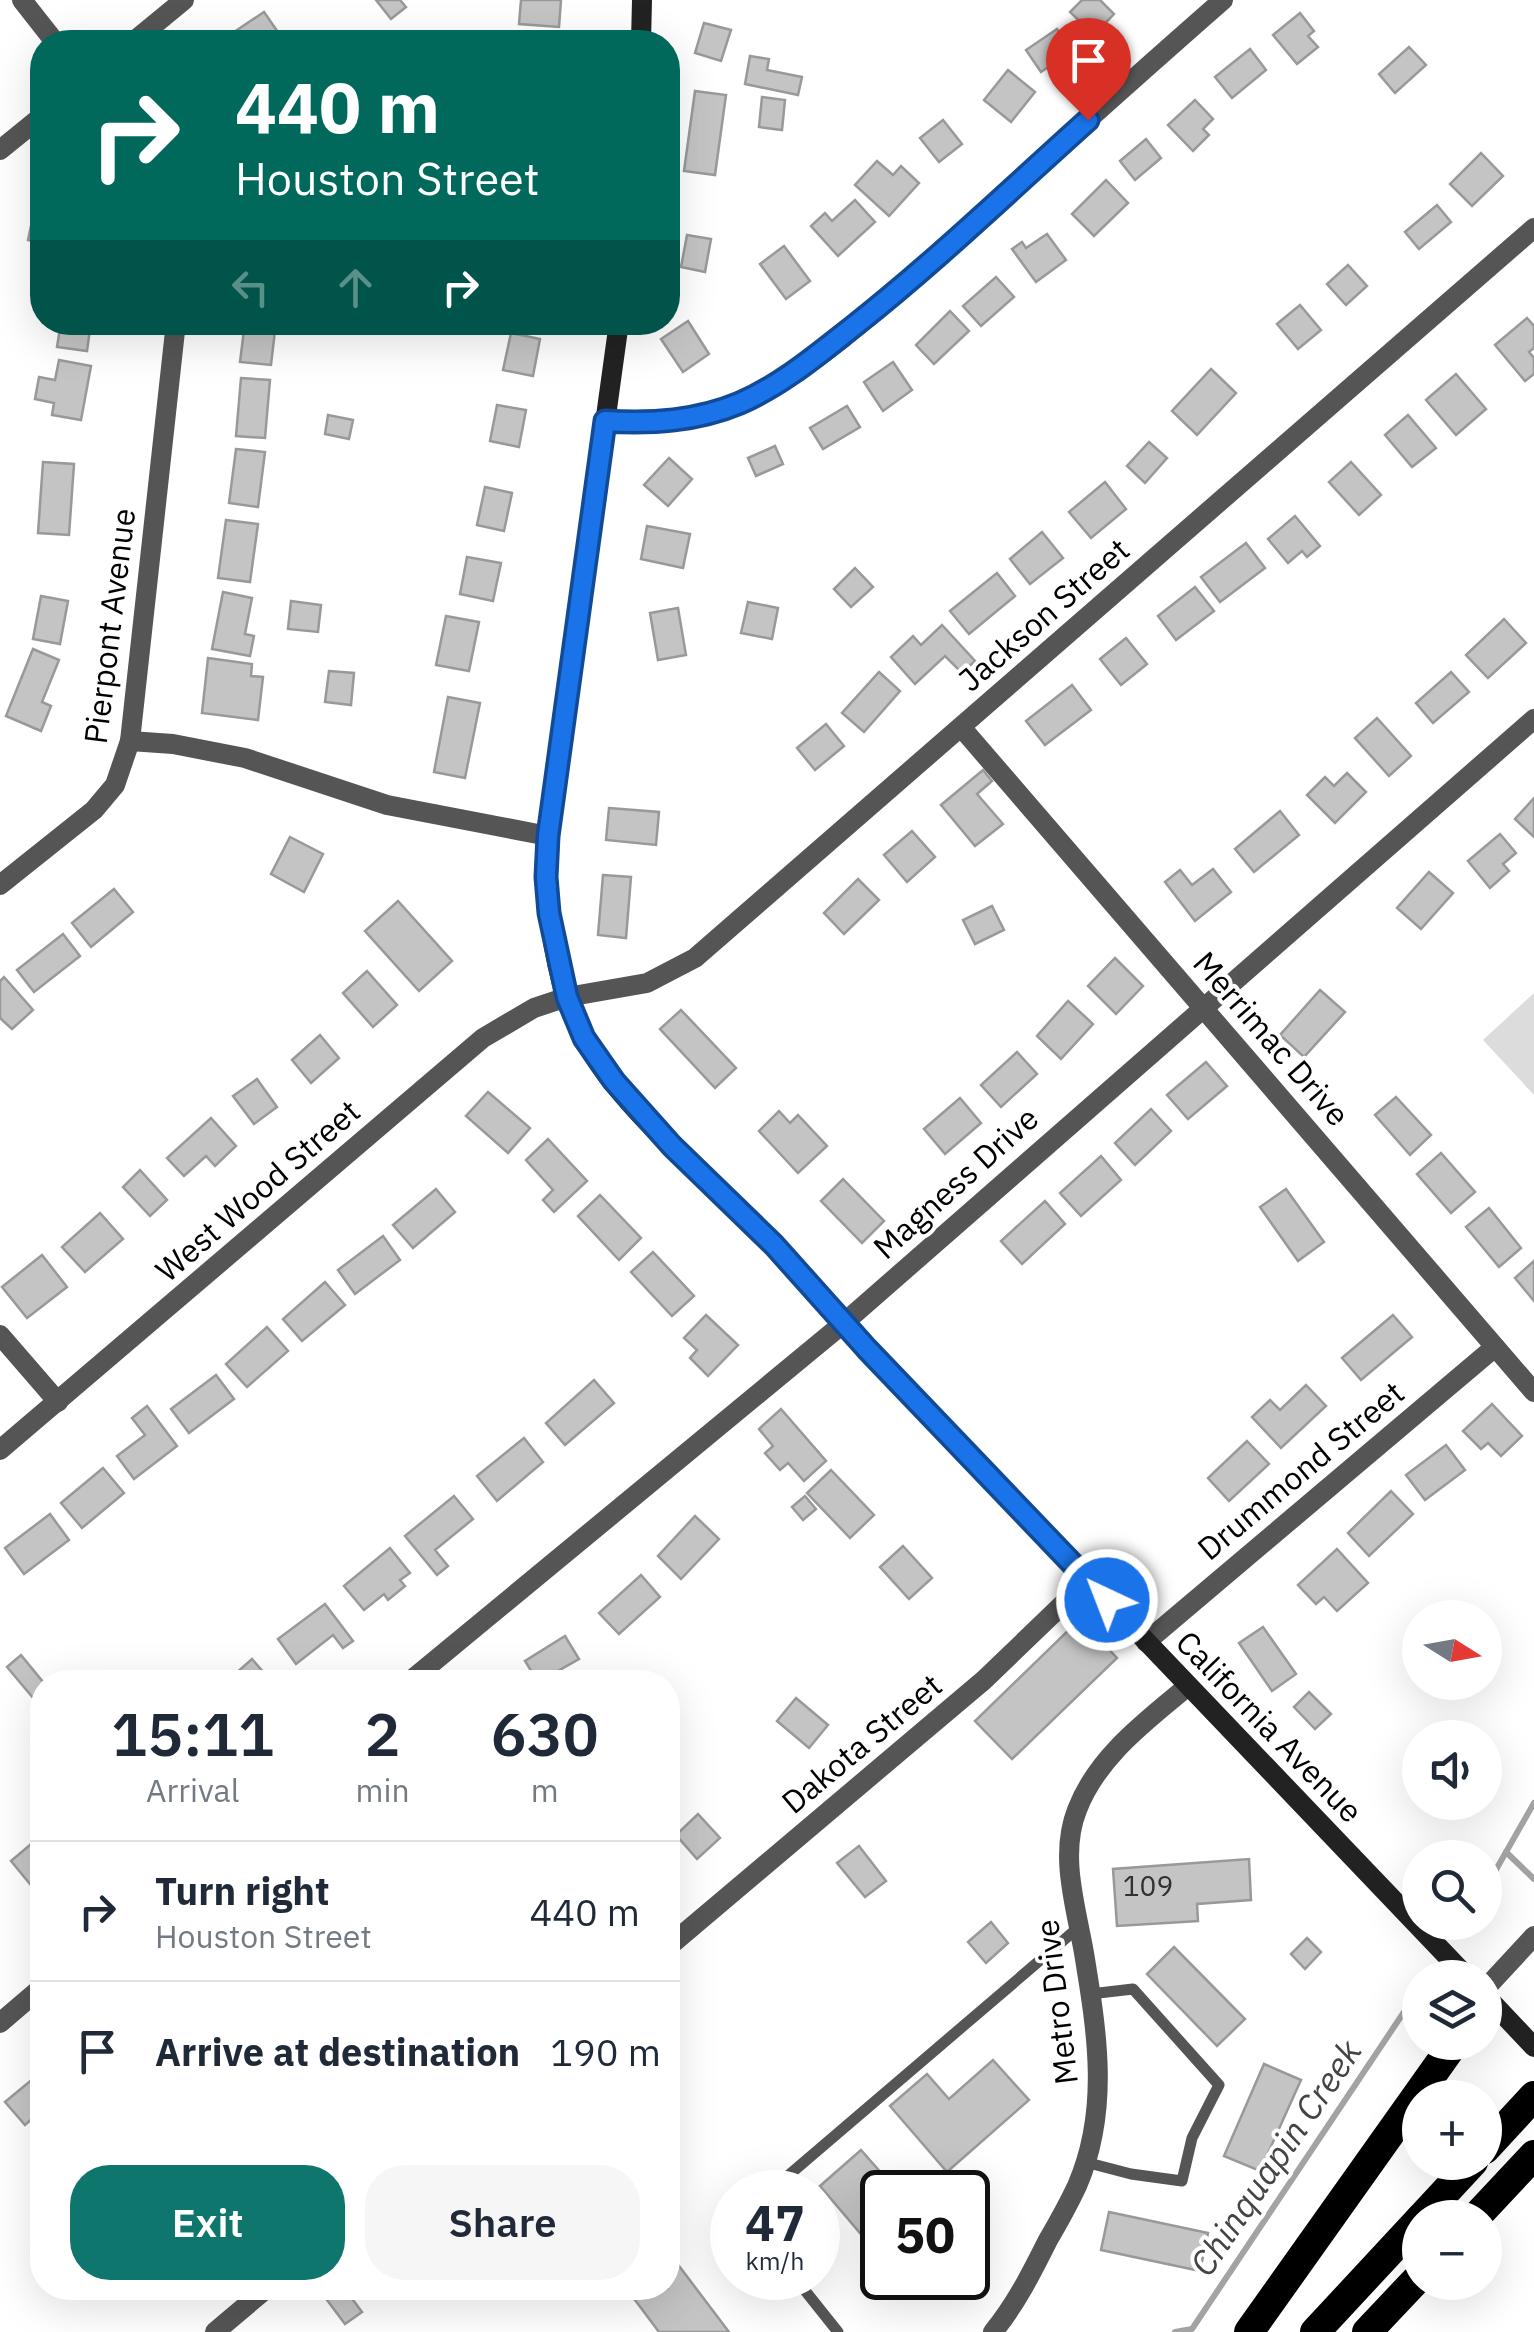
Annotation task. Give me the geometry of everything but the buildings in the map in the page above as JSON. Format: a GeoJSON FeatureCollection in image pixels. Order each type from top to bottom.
{"type":"FeatureCollection","features":[{"type":"Feature","properties":{"kind":"highway"},"geometry":{"type":"LineString","coordinates":[[1248,2332],[1442,2060]]}},
{"type":"Feature","properties":{"kind":"highway"},"geometry":{"type":"LineString","coordinates":[[1502,2131],[1534,2096]]}},
{"type":"Feature","properties":{"kind":"highway"},"geometry":{"type":"LineString","coordinates":[[1493,2200],[1534,2155]]}},
{"type":"Feature","properties":{"kind":"highway"},"geometry":{"type":"LineString","coordinates":[[1437,2200],[1456,2180]]}},
{"type":"Feature","properties":{"kind":"highway"},"geometry":{"type":"LineString","coordinates":[[1315,2332],[1402,2238]]}},
{"type":"Feature","properties":{"kind":"highway"},"geometry":{"type":"LineString","coordinates":[[1368,2332],[1402,2295]]}},
{"type":"Feature","properties":{"kind":"main road"},"geometry":{"type":"LineString","coordinates":[[641,30],[642,0]]}},
{"type":"Feature","properties":{"kind":"main road","name":"California Avenue"},"geometry":{"type":"LineString","coordinates":[[616,335],[548,836],[546,877],[549,913],[567,997],[584,1038],[614,1081],[672,1146],[774,1245],[1451,1960]]}},
{"type":"Feature","properties":{"kind":"main road"},"geometry":{"type":"LineString","coordinates":[[1502,2011],[1534,2046]]}},
{"type":"Feature","properties":{"kind":"street"},"geometry":{"type":"LineString","coordinates":[[22,0],[46,30]]}},
{"type":"Feature","properties":{"kind":"street"},"geometry":{"type":"LineString","coordinates":[[148,30],[184,0]]}},
{"type":"Feature","properties":{"kind":"street"},"geometry":{"type":"LineString","coordinates":[[605,421],[639,423],[706,414],[738,404],[797,371],[891,297],[1224,0]]}},
{"type":"Feature","properties":{"kind":"street"},"geometry":{"type":"LineString","coordinates":[[0,150],[30,126]]}},
{"type":"Feature","properties":{"kind":"street","name":"Jackson Street"},"geometry":{"type":"LineString","coordinates":[[567,997],[647,983],[695,958],[1534,228]]}},
{"type":"Feature","properties":{"kind":"street","name":"Pierpont Avenue"},"geometry":{"type":"LineString","coordinates":[[0,885],[94,810],[115,785],[130,741],[175,335]]}},
{"type":"Feature","properties":{"kind":"street","name":"Magness Drive"},"geometry":{"type":"LineString","coordinates":[[424,1670],[845,1322],[1534,719]]}},
{"type":"Feature","properties":{"kind":"street","name":"Merrimac Drive"},"geometry":{"type":"LineString","coordinates":[[962,727],[1534,1392]]}},
{"type":"Feature","properties":{"kind":"street"},"geometry":{"type":"LineString","coordinates":[[130,741],[173,744],[245,758],[387,804],[548,836]]}},
{"type":"Feature","properties":{"kind":"street","name":"West Wood Street"},"geometry":{"type":"LineString","coordinates":[[0,1450],[484,1038],[534,1008],[567,997]]}},
{"type":"Feature","properties":{"kind":"street"},"geometry":{"type":"LineString","coordinates":[[0,1335],[58,1402]]}},
{"type":"Feature","properties":{"kind":"street","name":"Drummond Street"},"geometry":{"type":"LineString","coordinates":[[1146,1642],[1496,1347]]}},
{"type":"Feature","properties":{"kind":"street","name":"Dakota Street"},"geometry":{"type":"LineString","coordinates":[[680,1938],[984,1680],[1088,1580]]}},
{"type":"Feature","properties":{"kind":"street","name":"Metro Drive"},"geometry":{"type":"LineString","coordinates":[[993,2332],[1025,2284],[1077,2186],[1098,2105],[1100,2063],[1070,1876],[1069,1844],[1082,1798],[1108,1758],[1188,1686]]}},
{"type":"Feature","properties":{"kind":"street"},"geometry":{"type":"LineString","coordinates":[[1502,1979],[1534,1936]]}},
{"type":"Feature","properties":{"kind":"street"},"geometry":{"type":"LineString","coordinates":[[0,2023],[30,1997]]}},
{"type":"Feature","properties":{"kind":"street"},"geometry":{"type":"LineString","coordinates":[[215,2332],[253,2300]]}},
{"type":"Feature","properties":{"kind":"lane"},"geometry":{"type":"LineString","coordinates":[[795,2170],[1079,1926]]}},
{"type":"Feature","properties":{"kind":"lane"},"geometry":{"type":"LineString","coordinates":[[1085,2162],[1182,2181],[1192,2138],[1218,2085],[1133,1989],[1090,1994]]}},
{"type":"Feature","properties":{"kind":"lane"},"geometry":{"type":"LineString","coordinates":[[813,2300],[838,2332]]}},
{"type":"Feature","properties":{"kind":"shaded area"},"geometry":{"type":"Polygon","coordinates":[[[1534,993],[1534,1095],[1483,1040],[1534,993]]]}},
{"type":"Feature","properties":{"kind":"waterway","name":"Chinquapin Creek"},"geometry":{"type":"LineString","coordinates":[[1502,1859],[1534,1803]]}},
{"type":"Feature","properties":{"kind":"waterway"},"geometry":{"type":"LineString","coordinates":[[1506,1852],[1534,1879]]}},
{"type":"Feature","properties":{"kind":"waterway","name":"Chinquapin Creek"},"geometry":{"type":"LineString","coordinates":[[1175,2332],[1192,2329],[1402,2015]]}},
{"type":"Feature","properties":{"kind":"route"},"geometry":{"type":"LineString","coordinates":[[1088,120],[891,297],[797,371],[738,404],[706,414],[672,421],[605,421],[548,836],[546,877],[552,934],[567,997],[584,1038],[614,1081],[672,1146],[774,1245],[867,1349],[1107,1600]]}}]}
